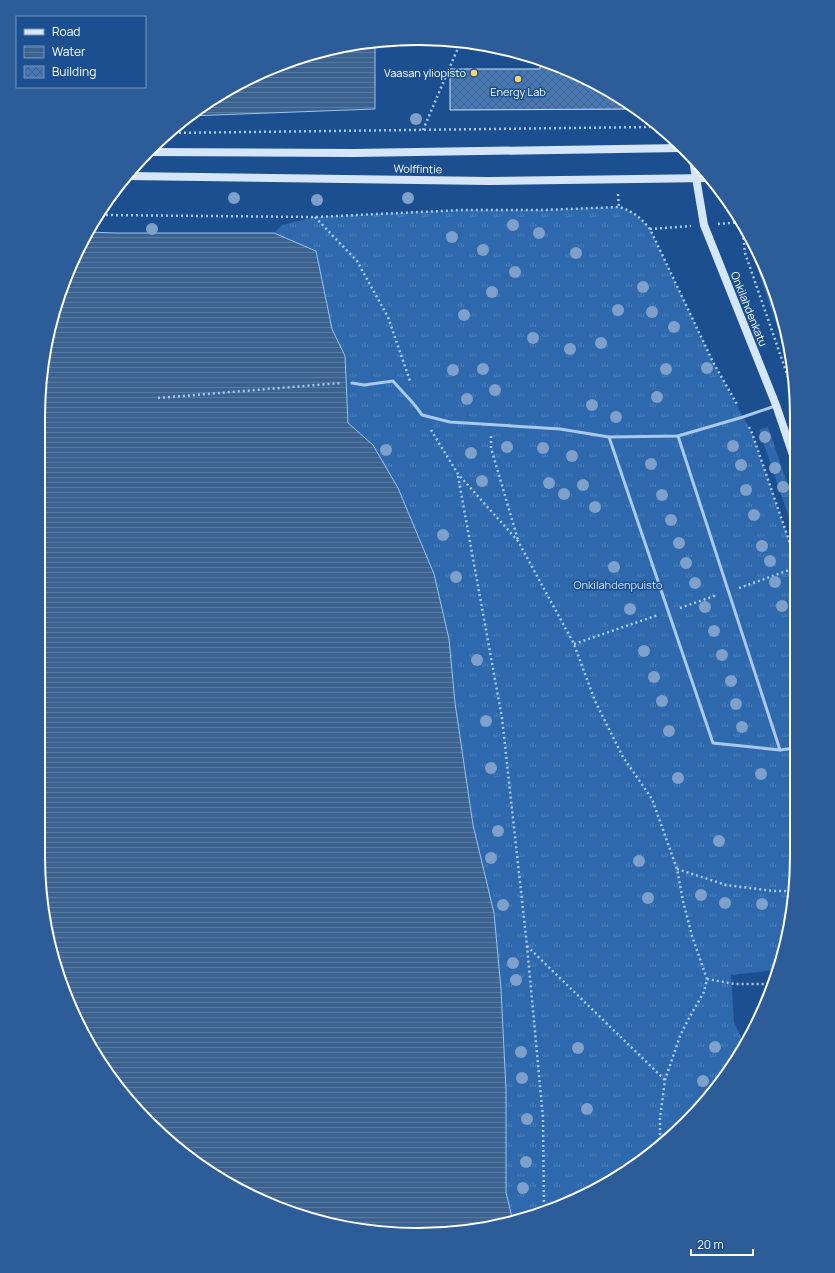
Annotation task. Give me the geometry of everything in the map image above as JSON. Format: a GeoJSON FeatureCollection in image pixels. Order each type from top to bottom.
{"type":"FeatureCollection","features":[{"type":"Feature","properties":{"kind":"main road","name":"Wolffintie"},"geometry":{"type":"LineString","coordinates":[[156,152],[354,153],[675,148]]}},
{"type":"Feature","properties":{"kind":"main road","name":"Onkilahdenkatu"},"geometry":{"type":"LineString","coordinates":[[694,168],[704,225],[776,405],[790,446]]}},
{"type":"Feature","properties":{"kind":"main road","name":"Wolffintie"},"geometry":{"type":"LineString","coordinates":[[134,176],[489,181],[703,178]]}},
{"type":"Feature","properties":{"kind":"lane"},"geometry":{"type":"LineString","coordinates":[[352,383],[364,385],[393,381],[404,394],[414,402],[422,415],[450,422],[560,429],[609,437],[678,436],[743,417],[776,405]]}},
{"type":"Feature","properties":{"kind":"lane"},"geometry":{"type":"LineString","coordinates":[[678,436],[780,750]]}},
{"type":"Feature","properties":{"kind":"lane"},"geometry":{"type":"LineString","coordinates":[[609,437],[713,743],[780,750],[790,749]]}},
{"type":"Feature","properties":{"kind":"path"},"geometry":{"type":"LineString","coordinates":[[422,130],[458,47]]}},
{"type":"Feature","properties":{"kind":"path"},"geometry":{"type":"LineString","coordinates":[[177,133],[650,126]]}},
{"type":"Feature","properties":{"kind":"path"},"geometry":{"type":"LineString","coordinates":[[105,215],[315,217],[456,211],[619,207],[630,210],[641,218],[650,229],[713,362],[752,433],[790,543]]}},
{"type":"Feature","properties":{"kind":"path"},"geometry":{"type":"LineString","coordinates":[[315,217],[357,261],[388,317],[412,385]]}},
{"type":"Feature","properties":{"kind":"path"},"geometry":{"type":"LineString","coordinates":[[743,237],[745,253],[788,376]]}},
{"type":"Feature","properties":{"kind":"path"},"geometry":{"type":"LineString","coordinates":[[158,398],[352,383]]}},
{"type":"Feature","properties":{"kind":"path"},"geometry":{"type":"LineString","coordinates":[[422,415],[458,474],[518,541]]}},
{"type":"Feature","properties":{"kind":"path"},"geometry":{"type":"LineString","coordinates":[[490,424],[491,448],[518,541],[574,644],[595,701],[623,757],[652,798],[677,868],[683,901],[692,936],[707,979],[704,992],[680,1036],[665,1080],[660,1118],[660,1138]]}},
{"type":"Feature","properties":{"kind":"path"},"geometry":{"type":"LineString","coordinates":[[458,474],[502,718],[527,946],[543,1118],[544,1206]]}},
{"type":"Feature","properties":{"kind":"path"},"geometry":{"type":"LineString","coordinates":[[574,644],[790,570]]}},
{"type":"Feature","properties":{"kind":"path"},"geometry":{"type":"LineString","coordinates":[[677,868],[726,885],[774,891],[788,891]]}},
{"type":"Feature","properties":{"kind":"path"},"geometry":{"type":"LineString","coordinates":[[527,946],[665,1080]]}},
{"type":"Feature","properties":{"kind":"path"},"geometry":{"type":"LineString","coordinates":[[707,979],[735,984],[767,984]]}},
{"type":"Feature","properties":{"kind":"green space","name":"Onkilahdenpuisto"},"geometry":{"type":"Polygon","coordinates":[[[619,207],[636,215],[643,221],[650,229],[713,362],[752,433],[790,543],[790,856],[787,904],[783,928],[771,971],[731,975],[734,1022],[742,1039],[713,1082],[698,1101],[663,1136],[624,1165],[604,1178],[560,1200],[512,1216],[506,1192],[506,1090],[501,989],[494,913],[473,825],[455,703],[449,640],[434,574],[373,445],[348,423],[345,356],[332,329],[316,252],[274,233],[282,225],[315,217],[462,210],[543,210],[619,207]]]}},
{"type":"Feature","properties":{"kind":"green space"},"geometry":{"type":"Polygon","coordinates":[[[752,253],[770,298],[782,340],[752,253]]]}},
{"type":"Feature","properties":{"kind":"green space"},"geometry":{"type":"Polygon","coordinates":[[[768,427],[790,491],[790,520],[759,430],[768,427]]]}},
{"type":"Feature","properties":{"kind":"water"},"geometry":{"type":"Polygon","coordinates":[[[375,48],[375,109],[200,116],[231,95],[275,73],[321,58],[345,52],[375,48]]]}},
{"type":"Feature","properties":{"kind":"water"},"geometry":{"type":"Polygon","coordinates":[[[94,232],[274,233],[316,251],[332,329],[345,356],[348,423],[373,445],[398,488],[434,574],[449,639],[455,703],[473,825],[494,913],[501,989],[506,1090],[506,1192],[512,1216],[466,1225],[418,1228],[369,1225],[345,1221],[275,1200],[231,1178],[211,1165],[172,1136],[154,1119],[137,1101],[108,1062],[95,1042],[73,998],[52,928],[46,880],[45,418],[48,369],[58,321],[73,275],[94,232]]]}},
{"type":"Feature","properties":{"kind":"building","name":"Energy Lab"},"geometry":{"type":"Polygon","coordinates":[[[540,66],[582,83],[626,109],[450,110],[450,69],[540,69],[540,66]]]}},
{"type":"Feature","properties":{"kind":"place","name":"Vaasan yliopisto"},"geometry":{"type":"Point","coordinates":[474,73]}},
{"type":"Feature","properties":{"kind":"place","name":"Energy Lab"},"geometry":{"type":"Point","coordinates":[518,79]}}]}
